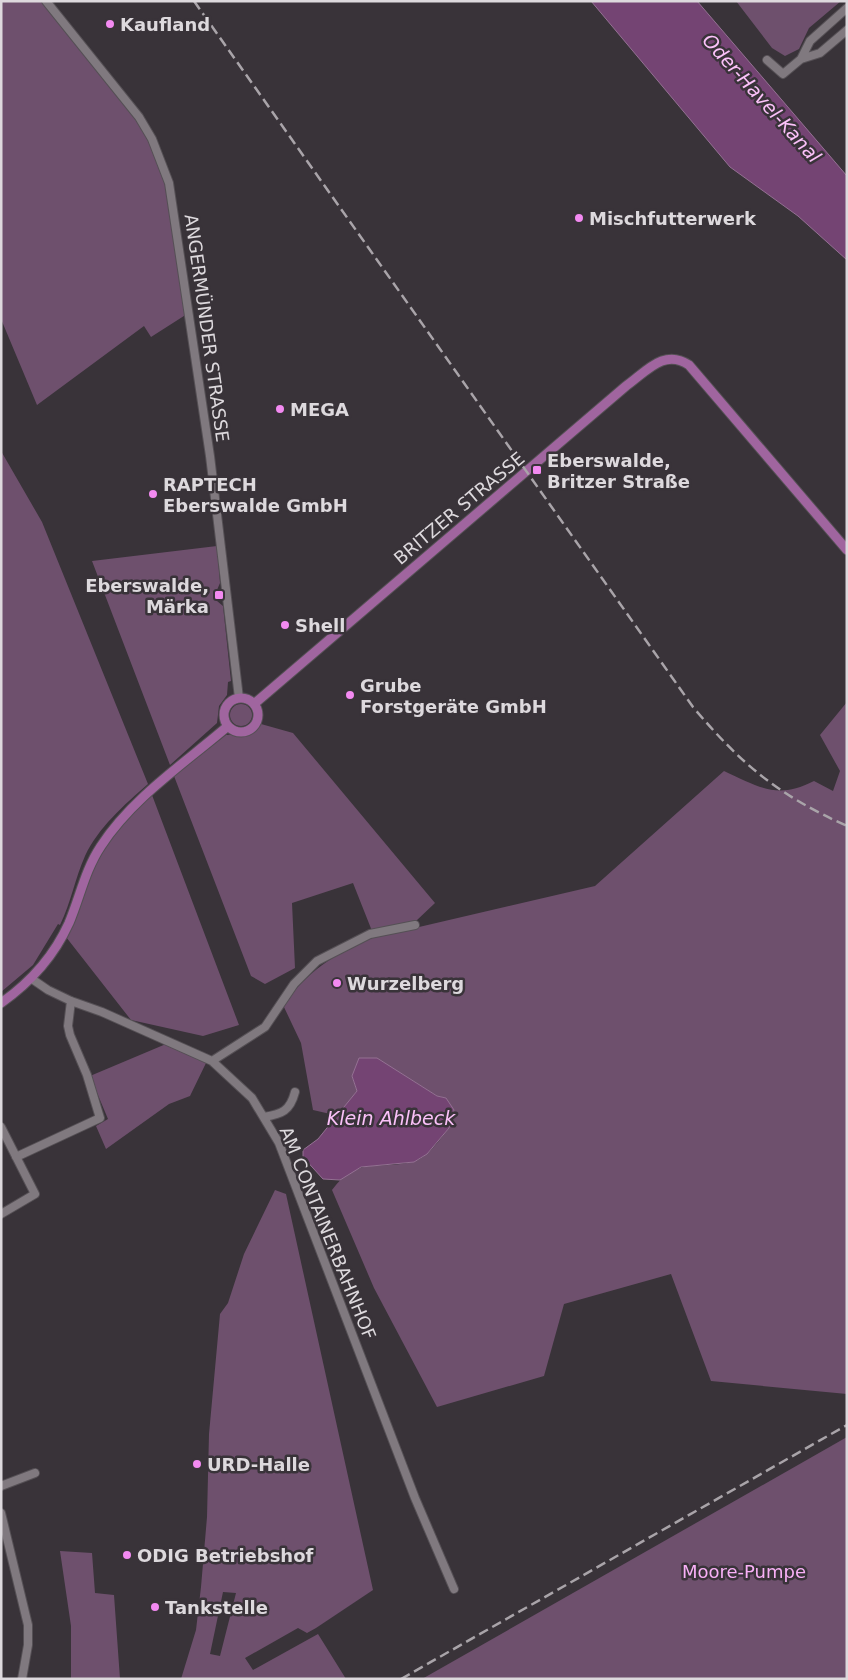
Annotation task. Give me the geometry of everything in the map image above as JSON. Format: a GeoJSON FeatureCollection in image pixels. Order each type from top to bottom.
{"type":"FeatureCollection","features":[{"type":"Feature","properties":{"kind":"main road","name":"BRITZER STRASSE"},"geometry":{"type":"LineString","coordinates":[[254,704],[626,386],[662,360],[680,358],[689,365],[847,550]]}},
{"type":"Feature","properties":{"kind":"main road"},"geometry":{"type":"LineString","coordinates":[[239,698],[254,704],[257,715],[252,727],[240,732],[228,726],[224,716],[226,706],[239,698]]}},
{"type":"Feature","properties":{"kind":"main road"},"geometry":{"type":"LineString","coordinates":[[1,1003],[32,979],[42,968],[62,935],[93,858],[113,828],[146,795],[228,726]]}},
{"type":"Feature","properties":{"kind":"street","name":"ANGERMÜNDER STRASSE"},"geometry":{"type":"LineString","coordinates":[[46,1],[139,117],[152,139],[169,183],[210,456],[239,698]]}},
{"type":"Feature","properties":{"kind":"street"},"geometry":{"type":"LineString","coordinates":[[767,60],[784,74],[801,59],[810,41],[847,8]]}},
{"type":"Feature","properties":{"kind":"street"},"geometry":{"type":"LineString","coordinates":[[801,59],[820,53],[847,30]]}},
{"type":"Feature","properties":{"kind":"street"},"geometry":{"type":"LineString","coordinates":[[810,41],[811,46],[820,53]]}},
{"type":"Feature","properties":{"kind":"street"},"geometry":{"type":"LineString","coordinates":[[212,1061],[265,1027],[294,984],[318,961],[370,934],[415,925]]}},
{"type":"Feature","properties":{"kind":"street","name":"AM CONTAINERBAHNHOF"},"geometry":{"type":"LineString","coordinates":[[32,979],[48,990],[71,1001],[102,1012],[212,1061],[244,1089],[264,1117],[282,1151],[415,1498],[454,1589]]}},
{"type":"Feature","properties":{"kind":"street"},"geometry":{"type":"LineString","coordinates":[[16,1157],[100,1118],[87,1075],[70,1035],[68,1026],[71,1001]]}},
{"type":"Feature","properties":{"kind":"street"},"geometry":{"type":"LineString","coordinates":[[264,1117],[284,1113],[292,1104],[295,1092]]}},
{"type":"Feature","properties":{"kind":"street"},"geometry":{"type":"LineString","coordinates":[[1,1127],[35,1194],[1,1214]]}},
{"type":"Feature","properties":{"kind":"street"},"geometry":{"type":"LineString","coordinates":[[1,1486],[35,1473]]}},
{"type":"Feature","properties":{"kind":"street"},"geometry":{"type":"LineString","coordinates":[[1,1512],[28,1625],[28,1645],[22,1679]]}},
{"type":"Feature","properties":{"kind":"green space"},"geometry":{"type":"Polygon","coordinates":[[[1,1],[45,1],[127,102],[162,162],[187,314],[151,337],[144,326],[37,405],[1,319],[1,1]]]}},
{"type":"Feature","properties":{"kind":"green space"},"geometry":{"type":"Polygon","coordinates":[[[736,1],[841,1],[809,28],[799,49],[785,56],[772,48],[736,1]]]}},
{"type":"Feature","properties":{"kind":"green space"},"geometry":{"type":"Polygon","coordinates":[[[1,451],[42,522],[148,784],[104,826],[85,856],[60,925],[58,924],[33,965],[1,992],[1,451]]]}},
{"type":"Feature","properties":{"kind":"green space"},"geometry":{"type":"Polygon","coordinates":[[[217,546],[220,583],[217,590],[217,601],[223,606],[231,681],[228,682],[227,695],[219,706],[217,723],[170,765],[92,561],[217,546]]]}},
{"type":"Feature","properties":{"kind":"green space"},"geometry":{"type":"Polygon","coordinates":[[[847,702],[847,1394],[711,1381],[671,1274],[564,1304],[544,1376],[437,1407],[374,1288],[332,1190],[341,1179],[350,1172],[360,1168],[412,1162],[423,1157],[449,1128],[446,1098],[437,1096],[376,1058],[352,1076],[357,1091],[339,1116],[313,1110],[301,1043],[283,1005],[312,973],[334,957],[372,938],[595,886],[724,771],[768,789],[789,790],[814,781],[833,791],[840,771],[820,735],[847,702]]]}},
{"type":"Feature","properties":{"kind":"green space"},"geometry":{"type":"Polygon","coordinates":[[[237,704],[245,704],[252,711],[252,719],[245,726],[237,726],[230,719],[230,711],[237,704]]]}},
{"type":"Feature","properties":{"kind":"green space"},"geometry":{"type":"Polygon","coordinates":[[[261,724],[293,733],[435,903],[416,921],[372,931],[353,883],[292,903],[295,968],[265,984],[251,976],[174,776],[226,735],[247,733],[261,724]]]}},
{"type":"Feature","properties":{"kind":"green space"},"geometry":{"type":"Polygon","coordinates":[[[152,795],[239,1025],[203,1036],[131,1020],[66,937],[98,860],[120,828],[152,795]]]}},
{"type":"Feature","properties":{"kind":"green space"},"geometry":{"type":"Polygon","coordinates":[[[166,1044],[206,1063],[190,1096],[169,1104],[106,1149],[96,1126],[108,1119],[90,1076],[166,1044]]]}},
{"type":"Feature","properties":{"kind":"green space"},"geometry":{"type":"Polygon","coordinates":[[[275,1190],[286,1194],[373,1590],[307,1633],[298,1628],[245,1658],[253,1670],[318,1634],[346,1679],[181,1679],[196,1630],[201,1587],[207,1517],[209,1434],[220,1314],[228,1303],[244,1254],[275,1190]],[[223,1592],[210,1654],[220,1656],[236,1593],[223,1592]]]}},
{"type":"Feature","properties":{"kind":"green space","name":"Moore-Pumpe"},"geometry":{"type":"Polygon","coordinates":[[[847,1437],[847,1679],[422,1679],[847,1437]]]}},
{"type":"Feature","properties":{"kind":"green space"},"geometry":{"type":"Polygon","coordinates":[[[60,1551],[92,1553],[95,1593],[114,1595],[120,1679],[71,1679],[71,1626],[60,1551]]]}},
{"type":"Feature","properties":{"kind":"water","name":"Oder-Havel-Kanal"},"geometry":{"type":"Polygon","coordinates":[[[591,1],[697,1],[847,176],[847,260],[798,216],[730,167],[591,1]]]}},
{"type":"Feature","properties":{"kind":"water","name":"Klein Ahlbeck"},"geometry":{"type":"Polygon","coordinates":[[[359,1058],[377,1058],[437,1096],[446,1098],[454,1110],[449,1128],[427,1154],[414,1162],[361,1167],[340,1180],[323,1179],[303,1157],[303,1150],[318,1139],[357,1091],[352,1076],[359,1058]]]}},
{"type":"Feature","properties":{"kind":"railway"},"geometry":{"type":"LineString","coordinates":[[194,1],[693,707],[728,746],[762,777],[801,802],[847,826]]}},
{"type":"Feature","properties":{"kind":"railway"},"geometry":{"type":"LineString","coordinates":[[401,1679],[847,1425]]}},
{"type":"Feature","properties":{"kind":"place","name":"Kaufland"},"geometry":{"type":"Point","coordinates":[110,24]}},
{"type":"Feature","properties":{"kind":"place","name":"Mischfutterwerk"},"geometry":{"type":"Point","coordinates":[579,218]}},
{"type":"Feature","properties":{"kind":"place","name":"MEGA"},"geometry":{"type":"Point","coordinates":[280,409]}},
{"type":"Feature","properties":{"kind":"place","name":"Eberswalde, Britzer Straße"},"geometry":{"type":"Point","coordinates":[537,470]}},
{"type":"Feature","properties":{"kind":"place","name":"RAPTECH Eberswalde GmbH"},"geometry":{"type":"Point","coordinates":[153,494]}},
{"type":"Feature","properties":{"kind":"place","name":"Eberswalde, Märka"},"geometry":{"type":"Point","coordinates":[219,595]}},
{"type":"Feature","properties":{"kind":"place","name":"Shell"},"geometry":{"type":"Point","coordinates":[285,625]}},
{"type":"Feature","properties":{"kind":"place","name":"Grube Forstgeräte GmbH"},"geometry":{"type":"Point","coordinates":[350,695]}},
{"type":"Feature","properties":{"kind":"place","name":"Wurzelberg"},"geometry":{"type":"Point","coordinates":[337,983]}},
{"type":"Feature","properties":{"kind":"place","name":"URD-Halle"},"geometry":{"type":"Point","coordinates":[197,1464]}},
{"type":"Feature","properties":{"kind":"place","name":"ODIG Betriebshof"},"geometry":{"type":"Point","coordinates":[127,1555]}},
{"type":"Feature","properties":{"kind":"place","name":"Tankstelle"},"geometry":{"type":"Point","coordinates":[155,1607]}}]}
